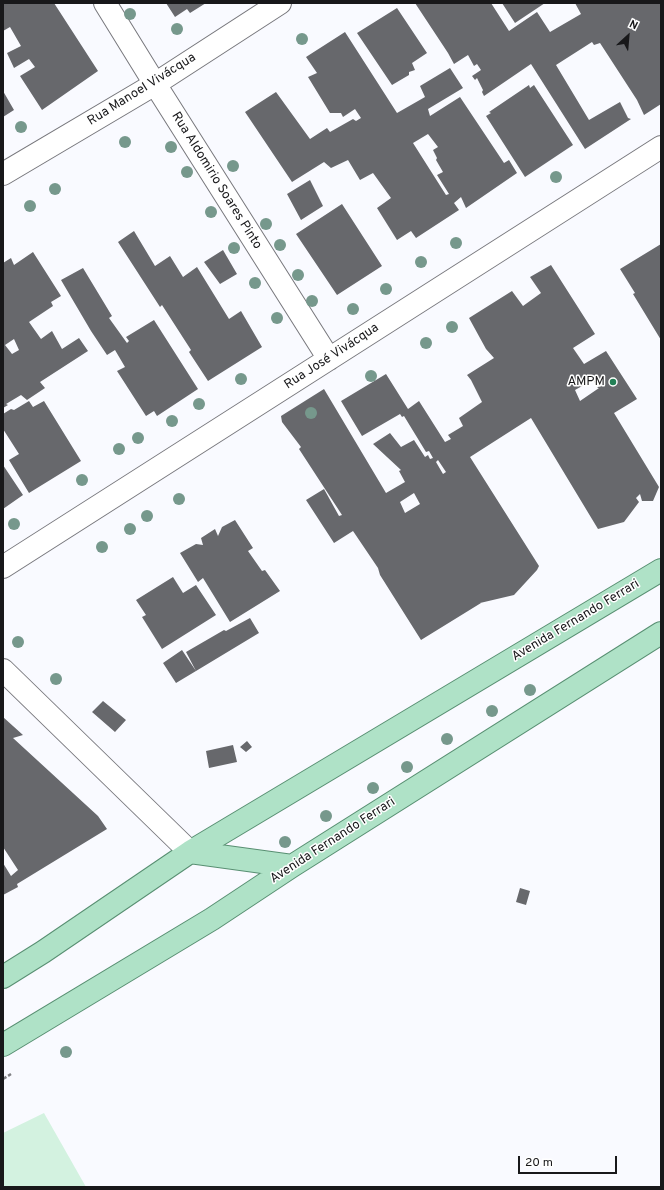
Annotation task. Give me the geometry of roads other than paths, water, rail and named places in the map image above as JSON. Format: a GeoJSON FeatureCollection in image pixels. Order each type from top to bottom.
{"type":"FeatureCollection","features":[{"type":"Feature","properties":{"kind":"main road","name":"Avenida Fernando Ferrari"},"geometry":{"type":"LineString","coordinates":[[3,977],[43,952],[190,852],[661,570]]}},
{"type":"Feature","properties":{"kind":"main road","name":"Avenida Fernando Ferrari"},"geometry":{"type":"LineString","coordinates":[[3,1046],[212,919],[292,866],[661,634]]}},
{"type":"Feature","properties":{"kind":"main road"},"geometry":{"type":"LineString","coordinates":[[190,852],[292,866]]}},
{"type":"Feature","properties":{"kind":"street","name":"Rua Aldomirio Soares Pinto"},"geometry":{"type":"LineString","coordinates":[[105,3],[329,358]]}},
{"type":"Feature","properties":{"kind":"street","name":"Rua Manoel Vivácqua"},"geometry":{"type":"LineString","coordinates":[[3,174],[155,84],[280,3]]}},
{"type":"Feature","properties":{"kind":"street","name":"Rua José Vivácqua"},"geometry":{"type":"LineString","coordinates":[[3,567],[661,147]]}},
{"type":"Feature","properties":{"kind":"street"},"geometry":{"type":"LineString","coordinates":[[3,670],[190,852]]}},
{"type":"Feature","properties":{"kind":"place","name":"AMPM"},"geometry":{"type":"Point","coordinates":[613,382]}}]}
